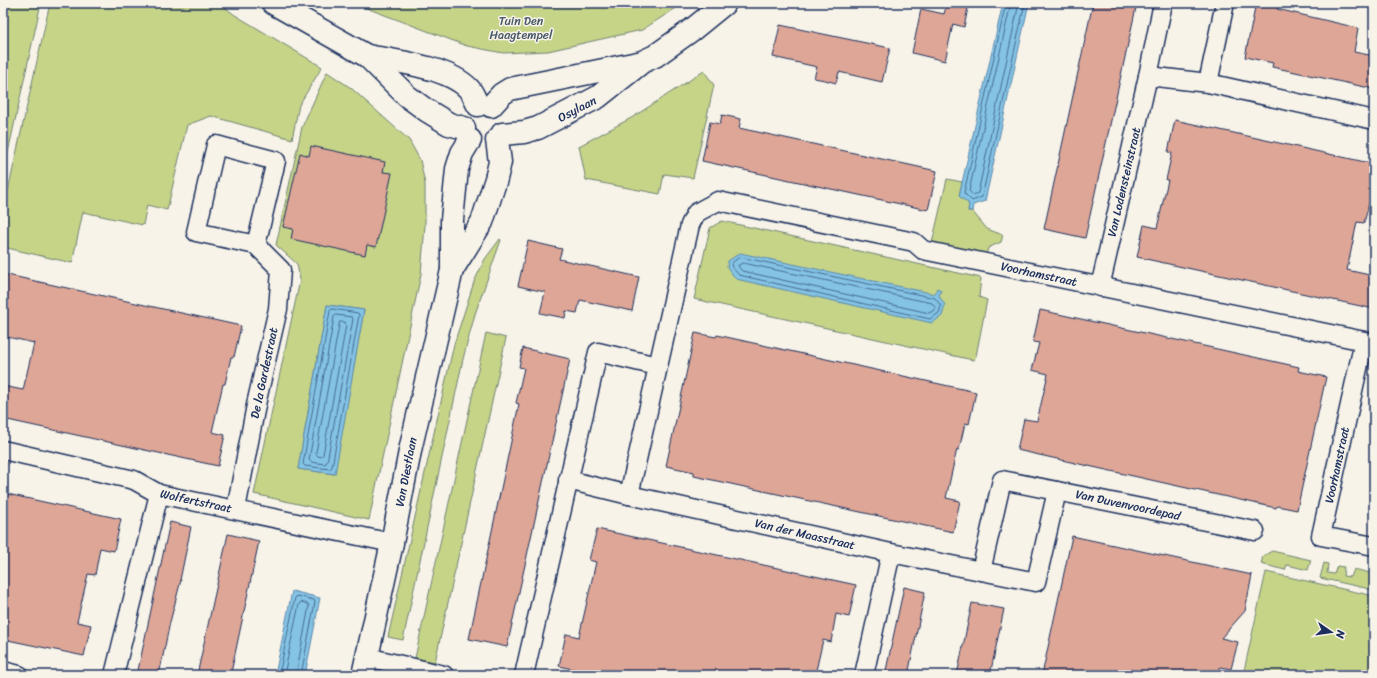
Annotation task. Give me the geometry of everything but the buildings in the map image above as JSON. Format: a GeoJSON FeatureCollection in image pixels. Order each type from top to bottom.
{"type":"FeatureCollection","features":[{"type":"Feature","properties":{"kind":"street"},"geometry":{"type":"LineString","coordinates":[[273,3],[366,56],[407,96],[426,110],[467,134],[476,144],[490,144],[499,137],[504,128],[504,121],[497,109],[484,105],[470,89],[458,80],[446,74],[420,66],[366,56]]}},
{"type":"Feature","properties":{"kind":"street","name":"Osylaan"},"geometry":{"type":"LineString","coordinates":[[484,105],[510,89],[642,62],[655,56],[725,3]]}},
{"type":"Feature","properties":{"kind":"street","name":"Van Lodensteinstraat"},"geometry":{"type":"LineString","coordinates":[[1100,287],[1163,3]]}},
{"type":"Feature","properties":{"kind":"street"},"geometry":{"type":"LineString","coordinates":[[1208,83],[1225,3]]}},
{"type":"Feature","properties":{"kind":"street","name":"Osylaan"},"geometry":{"type":"LineString","coordinates":[[499,137],[524,132],[549,123],[598,98],[642,62]]}},
{"type":"Feature","properties":{"kind":"street"},"geometry":{"type":"LineString","coordinates":[[1148,76],[1208,83],[1374,120]]}},
{"type":"Feature","properties":{"kind":"street"},"geometry":{"type":"LineString","coordinates":[[467,134],[466,114],[471,109],[484,105]]}},
{"type":"Feature","properties":{"kind":"street","name":"Van Diestlaan"},"geometry":{"type":"LineString","coordinates":[[365,666],[392,543],[411,446],[452,270],[452,220],[457,169],[467,134]]}},
{"type":"Feature","properties":{"kind":"street","name":"Van Diestlaan"},"geometry":{"type":"LineString","coordinates":[[452,270],[482,222],[500,162],[499,137]]}},
{"type":"Feature","properties":{"kind":"street"},"geometry":{"type":"LineString","coordinates":[[216,145],[276,160],[256,245],[196,232],[216,145]]}},
{"type":"Feature","properties":{"kind":"street","name":"Voorhamstraat"},"geometry":{"type":"LineString","coordinates":[[657,366],[690,225],[696,213],[718,201],[914,242],[923,250],[1369,342],[1322,536],[1374,546]]}},
{"type":"Feature","properties":{"kind":"street","name":"De la Gardestraat"},"geometry":{"type":"LineString","coordinates":[[236,509],[278,309],[281,270],[256,245]]}},
{"type":"Feature","properties":{"kind":"street"},"geometry":{"type":"LineString","coordinates":[[524,675],[598,352],[657,366],[629,495]]}},
{"type":"Feature","properties":{"kind":"street","name":"Wolfertstraat"},"geometry":{"type":"LineString","coordinates":[[3,450],[134,480],[159,494],[392,543]]}},
{"type":"Feature","properties":{"kind":"street","name":"Van der Maasstraat"},"geometry":{"type":"LineString","coordinates":[[568,480],[891,553],[1036,582],[1057,491]]}},
{"type":"Feature","properties":{"kind":"street","name":"Van Duvenvoordepad"},"geometry":{"type":"LineString","coordinates":[[981,571],[1002,480],[1255,531]]}},
{"type":"Feature","properties":{"kind":"street"},"geometry":{"type":"LineString","coordinates":[[114,675],[159,494]]}},
{"type":"Feature","properties":{"kind":"street"},"geometry":{"type":"LineString","coordinates":[[864,675],[891,553]]}},
{"type":"Feature","properties":{"kind":"street"},"geometry":{"type":"LineString","coordinates":[[365,666],[444,675]]}},
{"type":"Feature","properties":{"kind":"street"},"geometry":{"type":"LineString","coordinates":[[3,672],[19,675]]}},
{"type":"Feature","properties":{"kind":"green space"},"geometry":{"type":"Polygon","coordinates":[[[7,3],[41,3],[5,166],[3,165],[3,6],[7,3]]]}},
{"type":"Feature","properties":{"kind":"green space"},"geometry":{"type":"Polygon","coordinates":[[[50,3],[219,3],[235,15],[322,67],[299,105],[292,139],[211,116],[187,125],[167,210],[147,205],[143,225],[83,212],[72,263],[3,247],[3,213],[50,3]]]}},
{"type":"Feature","properties":{"kind":"green space","name":"Tuin Den Haagtempel"},"geometry":{"type":"Polygon","coordinates":[[[353,3],[684,3],[642,30],[548,51],[503,53],[467,46],[353,3]]]}},
{"type":"Feature","properties":{"kind":"green space"},"geometry":{"type":"Polygon","coordinates":[[[704,71],[714,85],[693,178],[664,174],[660,194],[586,180],[579,146],[633,117],[704,71]]]}},
{"type":"Feature","properties":{"kind":"green space"},"geometry":{"type":"Polygon","coordinates":[[[327,72],[351,88],[409,140],[420,160],[425,184],[425,225],[421,274],[369,520],[254,494],[300,280],[297,264],[276,245],[302,127],[327,72]],[[327,305],[298,469],[334,474],[364,310],[327,305]]]}},
{"type":"Feature","properties":{"kind":"green space"},"geometry":{"type":"Polygon","coordinates":[[[947,179],[962,182],[959,196],[969,204],[968,211],[972,211],[987,229],[1003,235],[1001,242],[988,248],[986,255],[932,243],[947,179]]]}},
{"type":"Feature","properties":{"kind":"green space"},"geometry":{"type":"Polygon","coordinates":[[[722,221],[981,278],[979,297],[987,300],[976,356],[973,360],[694,299],[710,228],[722,221]]]}},
{"type":"Feature","properties":{"kind":"green space"},"geometry":{"type":"Polygon","coordinates":[[[500,239],[501,240],[475,314],[463,359],[403,640],[388,637],[454,344],[474,282],[485,259],[500,239]]]}},
{"type":"Feature","properties":{"kind":"green space"},"geometry":{"type":"Polygon","coordinates":[[[486,333],[506,338],[435,662],[415,658],[486,333]]]}},
{"type":"Feature","properties":{"kind":"green space"},"geometry":{"type":"Polygon","coordinates":[[[1272,551],[1311,560],[1308,570],[1287,565],[1285,570],[1261,564],[1263,556],[1272,551]]]}},
{"type":"Feature","properties":{"kind":"green space"},"geometry":{"type":"Polygon","coordinates":[[[1324,563],[1328,564],[1327,573],[1334,574],[1337,566],[1344,567],[1343,576],[1351,577],[1354,569],[1374,574],[1374,590],[1320,578],[1324,563]]]}},
{"type":"Feature","properties":{"kind":"green space"},"geometry":{"type":"Polygon","coordinates":[[[1266,572],[1374,596],[1374,675],[1243,675],[1266,572]]]}},
{"type":"Feature","properties":{"kind":"water"},"geometry":{"type":"Polygon","coordinates":[[[1003,3],[1029,3],[985,201],[973,205],[972,211],[968,211],[969,204],[959,196],[1003,3]]]}},
{"type":"Feature","properties":{"kind":"water"},"geometry":{"type":"Polygon","coordinates":[[[740,253],[935,294],[937,288],[941,290],[939,296],[945,305],[942,316],[932,323],[736,279],[727,267],[728,261],[740,253]]]}},
{"type":"Feature","properties":{"kind":"water"},"geometry":{"type":"Polygon","coordinates":[[[327,305],[364,310],[335,474],[298,469],[327,305]]]}},
{"type":"Feature","properties":{"kind":"water"},"geometry":{"type":"Polygon","coordinates":[[[292,591],[320,598],[305,675],[275,675],[292,591]]]}}]}
